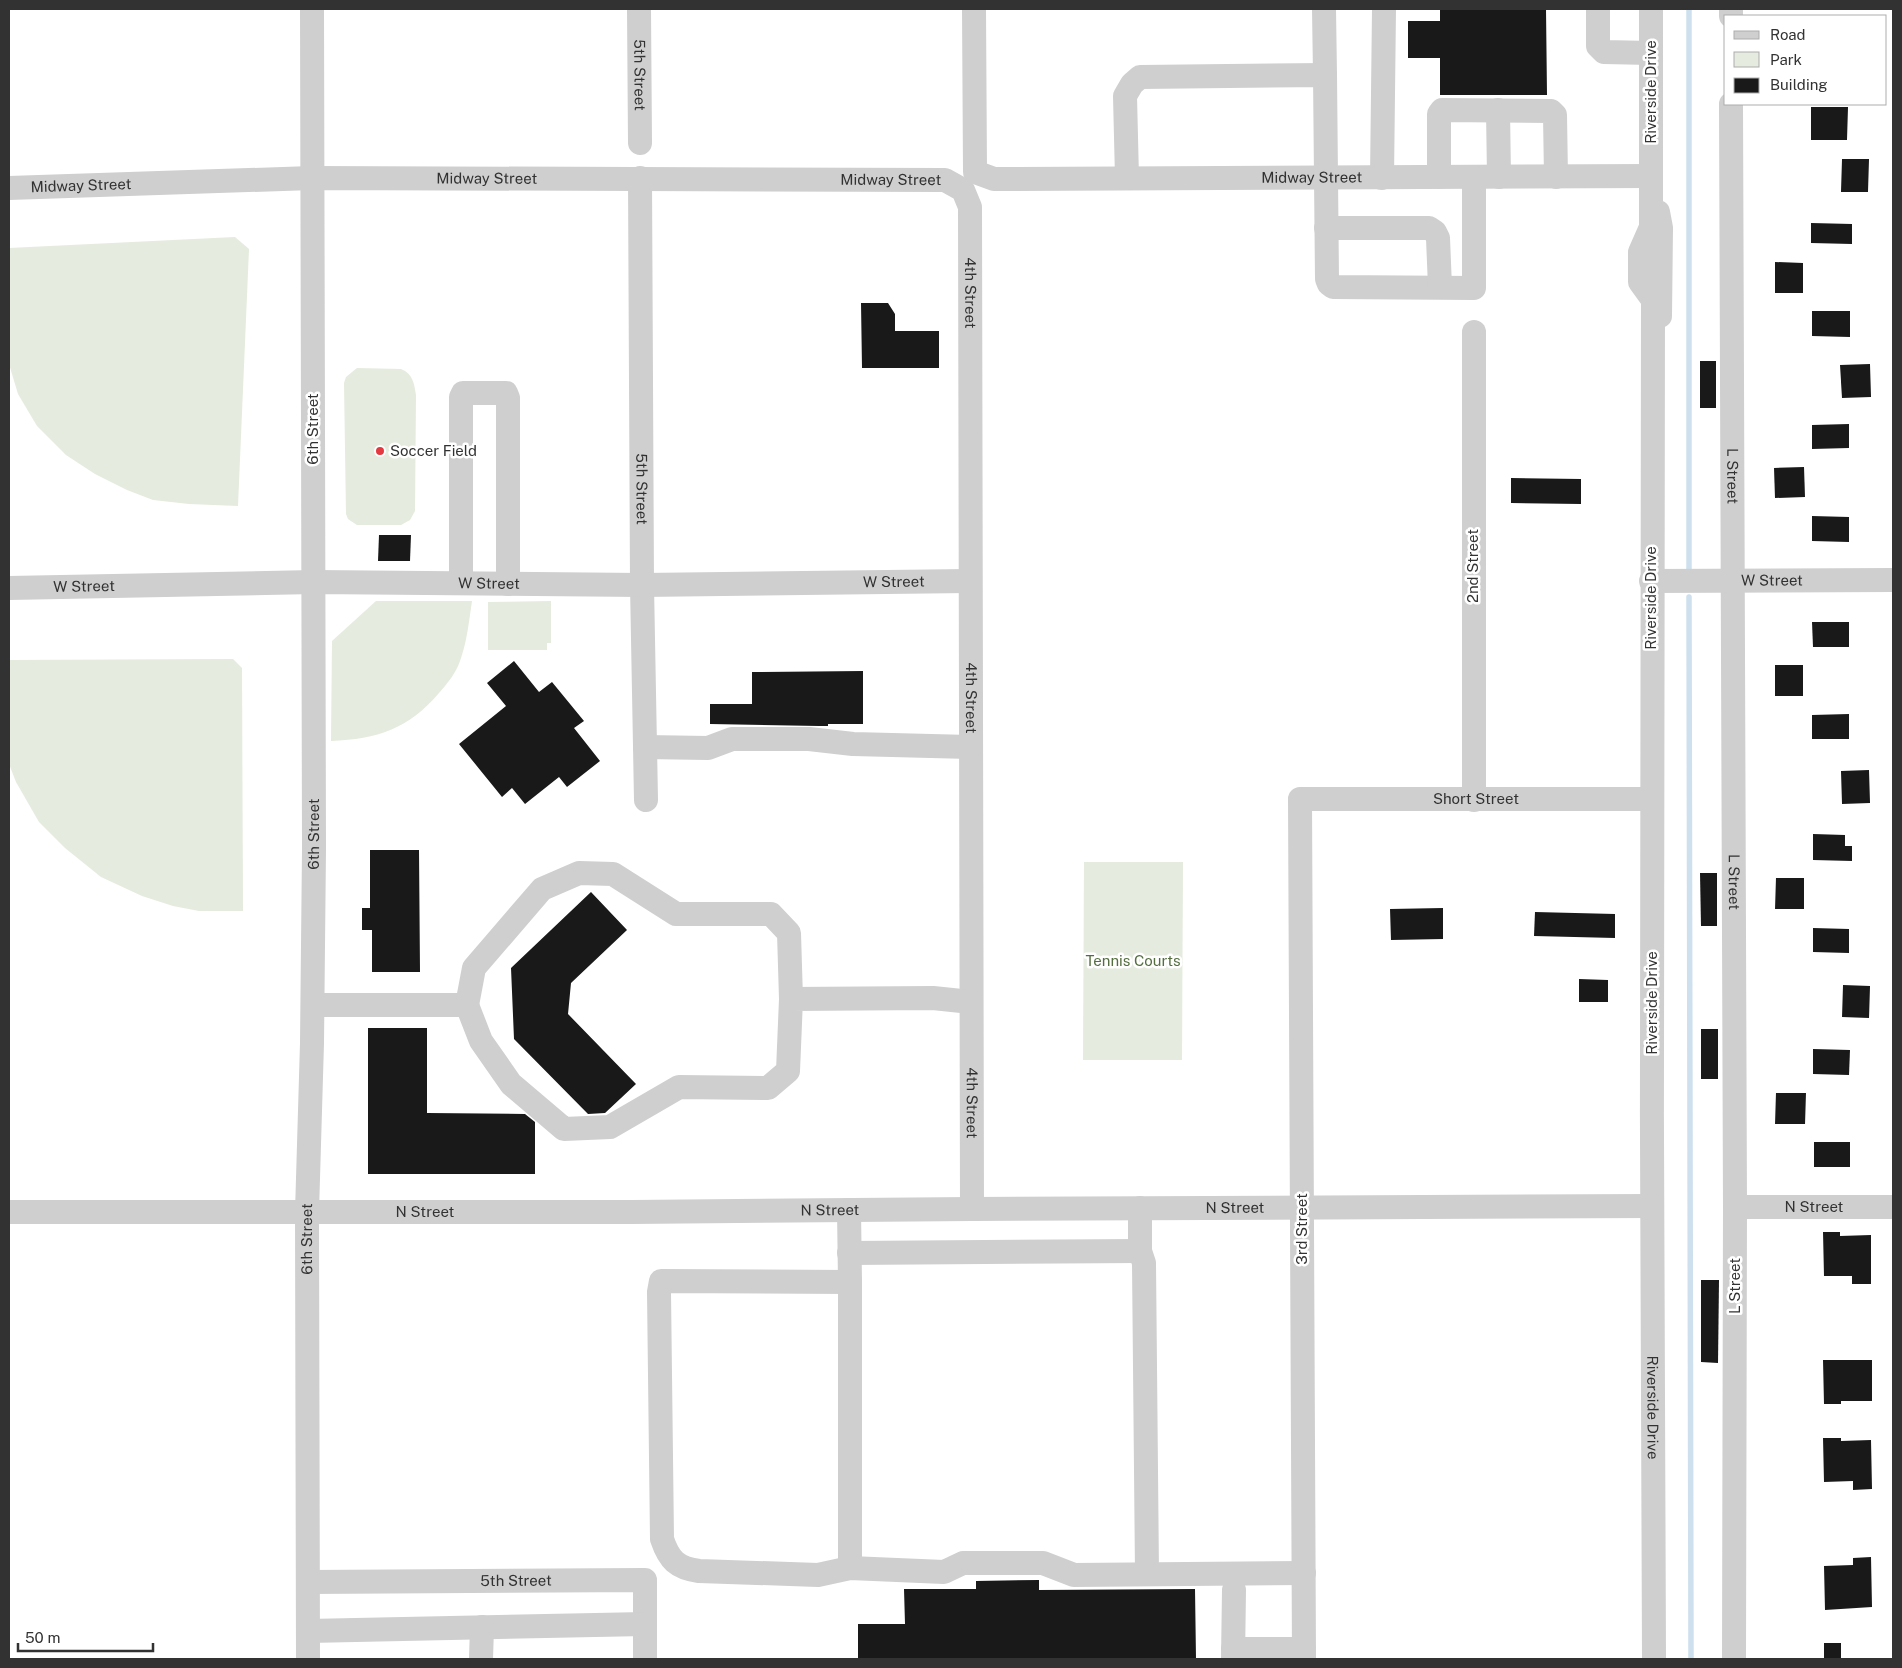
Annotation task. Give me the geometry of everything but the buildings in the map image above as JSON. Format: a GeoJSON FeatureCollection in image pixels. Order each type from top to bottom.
{"type":"FeatureCollection","features":[{"type":"Feature","properties":{"kind":"street","name":"6th Street"},"geometry":{"type":"LineString","coordinates":[[308,1659],[307,1212],[313,1005],[312,9]]}},
{"type":"Feature","properties":{"kind":"street","name":"5th Street"},"geometry":{"type":"LineString","coordinates":[[639,9],[640,143]]}},
{"type":"Feature","properties":{"kind":"street","name":"4th Street"},"geometry":{"type":"LineString","coordinates":[[972,1208],[969,181],[974,9]]}},
{"type":"Feature","properties":{"kind":"street"},"geometry":{"type":"LineString","coordinates":[[1324,9],[1326,228],[1327,279],[1329,284],[1333,287],[1474,288],[1474,178]]}},
{"type":"Feature","properties":{"kind":"street"},"geometry":{"type":"LineString","coordinates":[[1382,178],[1384,9]]}},
{"type":"Feature","properties":{"kind":"street"},"geometry":{"type":"LineString","coordinates":[[1598,9],[1598,46],[1604,52],[1651,53]]}},
{"type":"Feature","properties":{"kind":"street","name":"Riverside Drive"},"geometry":{"type":"LineString","coordinates":[[1651,9],[1651,176],[1661,228],[1660,328],[1651,346],[1654,1659]]}},
{"type":"Feature","properties":{"kind":"street"},"geometry":{"type":"LineString","coordinates":[[1127,178],[1125,96],[1132,84],[1140,77],[1325,75]]}},
{"type":"Feature","properties":{"kind":"street","name":"L Street"},"geometry":{"type":"LineString","coordinates":[[1731,105],[1735,1207],[1734,1659]]}},
{"type":"Feature","properties":{"kind":"street"},"geometry":{"type":"LineString","coordinates":[[1439,178],[1439,114],[1442,110],[1551,111],[1555,115],[1556,177]]}},
{"type":"Feature","properties":{"kind":"street"},"geometry":{"type":"LineString","coordinates":[[1498,110],[1499,177]]}},
{"type":"Feature","properties":{"kind":"street","name":"Midway Street"},"geometry":{"type":"LineString","coordinates":[[9,188],[312,178],[969,181],[994,179],[1127,178],[1651,176]]}},
{"type":"Feature","properties":{"kind":"street","name":"5th Street"},"geometry":{"type":"LineString","coordinates":[[640,178],[642,585],[646,800]]}},
{"type":"Feature","properties":{"kind":"street"},"geometry":{"type":"LineString","coordinates":[[1326,228],[1429,228],[1435,232],[1438,238],[1440,287]]}},
{"type":"Feature","properties":{"kind":"street","name":"2nd Street"},"geometry":{"type":"LineString","coordinates":[[1474,332],[1474,800]]}},
{"type":"Feature","properties":{"kind":"street"},"geometry":{"type":"LineString","coordinates":[[461,583],[461,397],[463,393],[506,393],[508,398],[508,584]]}},
{"type":"Feature","properties":{"kind":"street","name":"W Street"},"geometry":{"type":"LineString","coordinates":[[9,588],[314,582],[642,585],[969,580]]}},
{"type":"Feature","properties":{"kind":"street","name":"W Street"},"geometry":{"type":"LineString","coordinates":[[1651,581],[1893,580]]}},
{"type":"Feature","properties":{"kind":"street"},"geometry":{"type":"LineString","coordinates":[[645,747],[708,748],[732,739],[809,739],[853,744],[970,747]]}},
{"type":"Feature","properties":{"kind":"street","name":"Short Street"},"geometry":{"type":"LineString","coordinates":[[1300,798],[1474,800],[1652,799]]}},
{"type":"Feature","properties":{"kind":"street","name":"3rd Street"},"geometry":{"type":"LineString","coordinates":[[1300,798],[1304,1654]]}},
{"type":"Feature","properties":{"kind":"street"},"geometry":{"type":"LineString","coordinates":[[579,873],[614,874],[676,914],[770,914],[789,933],[791,999],[788,1071],[768,1088],[679,1087],[610,1127],[564,1129],[511,1084],[481,1041],[467,1005],[474,968],[542,889],[579,873]]}},
{"type":"Feature","properties":{"kind":"street"},"geometry":{"type":"LineString","coordinates":[[791,999],[933,998],[971,1002]]}},
{"type":"Feature","properties":{"kind":"street"},"geometry":{"type":"LineString","coordinates":[[313,1005],[467,1005]]}},
{"type":"Feature","properties":{"kind":"street","name":"N Street"},"geometry":{"type":"LineString","coordinates":[[9,1212],[632,1212],[972,1208],[1652,1206]]}},
{"type":"Feature","properties":{"kind":"street","name":"N Street"},"geometry":{"type":"LineString","coordinates":[[1735,1207],[1893,1207]]}},
{"type":"Feature","properties":{"kind":"street"},"geometry":{"type":"LineString","coordinates":[[1140,1208],[1140,1251],[1144,1263],[1147,1574]]}},
{"type":"Feature","properties":{"kind":"street"},"geometry":{"type":"LineString","coordinates":[[849,1210],[850,1568]]}},
{"type":"Feature","properties":{"kind":"street"},"geometry":{"type":"LineString","coordinates":[[849,1253],[1140,1251]]}},
{"type":"Feature","properties":{"kind":"street"},"geometry":{"type":"LineString","coordinates":[[850,1282],[661,1281],[659,1292],[662,1539],[667,1554],[685,1569],[818,1574],[850,1568],[944,1572],[963,1563],[1043,1563],[1074,1574],[1304,1573]]}},
{"type":"Feature","properties":{"kind":"street","name":"5th Street"},"geometry":{"type":"LineString","coordinates":[[308,1582],[645,1580],[645,1659]]}},
{"type":"Feature","properties":{"kind":"street"},"geometry":{"type":"LineString","coordinates":[[1234,1590],[1233,1654],[1304,1654]]}},
{"type":"Feature","properties":{"kind":"street"},"geometry":{"type":"LineString","coordinates":[[308,1631],[645,1624]]}},
{"type":"Feature","properties":{"kind":"street"},"geometry":{"type":"LineString","coordinates":[[481,1659],[482,1627]]}},
{"type":"Feature","properties":{"kind":"green space"},"geometry":{"type":"Polygon","coordinates":[[[235,237],[249,249],[238,506],[153,500],[127,490],[95,474],[66,455],[37,426],[18,394],[9,364],[9,248],[235,237]]]}},
{"type":"Feature","properties":{"kind":"green space","name":"Soccer Field"},"geometry":{"type":"Polygon","coordinates":[[[357,368],[401,369],[408,373],[414,383],[416,395],[415,511],[410,520],[401,525],[357,525],[348,519],[346,514],[344,383],[346,377],[357,368]]]}},
{"type":"Feature","properties":{"kind":"green space"},"geometry":{"type":"Polygon","coordinates":[[[376,601],[472,601],[468,631],[462,654],[456,670],[442,690],[416,715],[404,723],[391,730],[363,738],[331,741],[332,641],[376,601]]]}},
{"type":"Feature","properties":{"kind":"green space"},"geometry":{"type":"Polygon","coordinates":[[[551,601],[551,643],[547,643],[547,650],[488,650],[488,602],[551,601]]]}},
{"type":"Feature","properties":{"kind":"green space"},"geometry":{"type":"Polygon","coordinates":[[[233,659],[242,668],[243,911],[199,911],[173,906],[142,896],[101,877],[65,848],[39,822],[16,782],[9,764],[9,660],[233,659]]]}},
{"type":"Feature","properties":{"kind":"green space","name":"Tennis Courts"},"geometry":{"type":"Polygon","coordinates":[[[1084,862],[1183,862],[1182,1060],[1083,1060],[1084,862]]]}},
{"type":"Feature","properties":{"kind":"waterway"},"geometry":{"type":"LineString","coordinates":[[1689,9],[1689,569]]}},
{"type":"Feature","properties":{"kind":"waterway"},"geometry":{"type":"LineString","coordinates":[[1689,597],[1691,1659]]}},
{"type":"Feature","properties":{"kind":"place","name":"Soccer Field"},"geometry":{"type":"Point","coordinates":[380,451]}}]}
